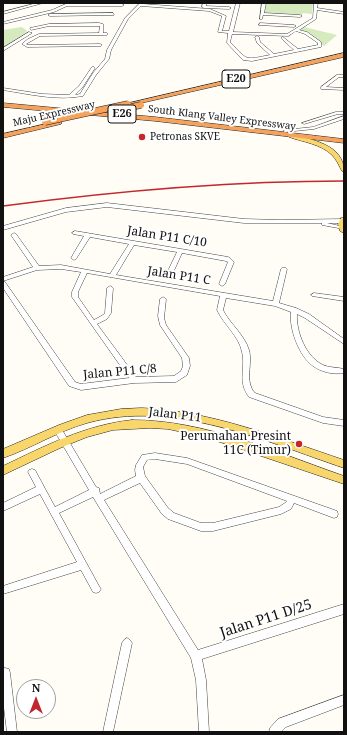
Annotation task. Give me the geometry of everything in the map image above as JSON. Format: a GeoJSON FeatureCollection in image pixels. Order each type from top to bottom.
{"type":"FeatureCollection","features":[{"type":"Feature","properties":{"kind":"highway","name":"Maju Expressway"},"geometry":{"type":"LineString","coordinates":[[3,131],[344,55]]}},
{"type":"Feature","properties":{"kind":"highway","name":"Maju Expressway"},"geometry":{"type":"LineString","coordinates":[[3,136],[344,59]]}},
{"type":"Feature","properties":{"kind":"highway","name":"South Klang Valley Expressway"},"geometry":{"type":"LineString","coordinates":[[3,101],[344,138]]}},
{"type":"Feature","properties":{"kind":"highway","name":"South Klang Valley Expressway"},"geometry":{"type":"LineString","coordinates":[[3,105],[155,119],[344,141]]}},
{"type":"Feature","properties":{"kind":"main road"},"geometry":{"type":"LineString","coordinates":[[292,136],[328,148],[337,156],[343,167]]}},
{"type":"Feature","properties":{"kind":"main road","name":"Jalan P11"},"geometry":{"type":"LineString","coordinates":[[3,454],[58,430],[99,416],[136,412],[168,412],[215,421],[344,464]]}},
{"type":"Feature","properties":{"kind":"main road","name":"Jalan P11"},"geometry":{"type":"LineString","coordinates":[[3,471],[64,442],[113,426],[142,424],[174,426],[218,436],[344,480]]}},
{"type":"Feature","properties":{"kind":"street"},"geometry":{"type":"LineString","coordinates":[[3,13],[41,3]]}},
{"type":"Feature","properties":{"kind":"street"},"geometry":{"type":"LineString","coordinates":[[205,3],[204,7],[236,9]]}},
{"type":"Feature","properties":{"kind":"street"},"geometry":{"type":"LineString","coordinates":[[229,8],[230,3]]}},
{"type":"Feature","properties":{"kind":"street"},"geometry":{"type":"LineString","coordinates":[[238,3],[230,33],[229,44],[244,59],[252,60],[319,46],[320,44],[306,33],[295,28],[260,24]]}},
{"type":"Feature","properties":{"kind":"street"},"geometry":{"type":"LineString","coordinates":[[264,3],[258,42],[272,56]]}},
{"type":"Feature","properties":{"kind":"street"},"geometry":{"type":"LineString","coordinates":[[152,4],[178,5],[215,11],[225,16],[220,32],[258,36],[286,35],[295,28],[316,18],[316,3]]}},
{"type":"Feature","properties":{"kind":"street"},"geometry":{"type":"LineString","coordinates":[[3,23],[57,10],[69,4],[122,5]]}},
{"type":"Feature","properties":{"kind":"street"},"geometry":{"type":"LineString","coordinates":[[64,96],[77,93],[83,82],[109,50],[127,18],[140,4],[178,5]]}},
{"type":"Feature","properties":{"kind":"street"},"geometry":{"type":"LineString","coordinates":[[316,9],[344,13]]}},
{"type":"Feature","properties":{"kind":"street"},"geometry":{"type":"LineString","coordinates":[[41,14],[113,14]]}},
{"type":"Feature","properties":{"kind":"street"},"geometry":{"type":"LineString","coordinates":[[262,14],[300,16]]}},
{"type":"Feature","properties":{"kind":"street"},"geometry":{"type":"LineString","coordinates":[[20,20],[31,29]]}},
{"type":"Feature","properties":{"kind":"street"},"geometry":{"type":"LineString","coordinates":[[31,29],[49,25],[102,25],[101,34]]}},
{"type":"Feature","properties":{"kind":"street"},"geometry":{"type":"LineString","coordinates":[[3,50],[29,35],[31,29]]}},
{"type":"Feature","properties":{"kind":"street"},"geometry":{"type":"LineString","coordinates":[[100,45],[25,46],[24,44],[26,41],[39,35],[106,34]]}},
{"type":"Feature","properties":{"kind":"street"},"geometry":{"type":"LineString","coordinates":[[283,38],[297,51]]}},
{"type":"Feature","properties":{"kind":"street"},"geometry":{"type":"LineString","coordinates":[[3,89],[64,96],[81,95],[90,80],[107,58],[109,50]]}},
{"type":"Feature","properties":{"kind":"street"},"geometry":{"type":"LineString","coordinates":[[100,60],[107,58]]}},
{"type":"Feature","properties":{"kind":"street"},"geometry":{"type":"LineString","coordinates":[[100,60],[102,62],[100,66]]}},
{"type":"Feature","properties":{"kind":"street"},"geometry":{"type":"LineString","coordinates":[[344,76],[338,76],[322,88],[344,89]]}},
{"type":"Feature","properties":{"kind":"street"},"geometry":{"type":"LineString","coordinates":[[83,82],[90,80]]}},
{"type":"Feature","properties":{"kind":"street"},"geometry":{"type":"LineString","coordinates":[[304,123],[338,113],[344,113]]}},
{"type":"Feature","properties":{"kind":"street"},"geometry":{"type":"LineString","coordinates":[[285,131],[314,128],[344,117]]}},
{"type":"Feature","properties":{"kind":"street"},"geometry":{"type":"LineString","coordinates":[[3,228],[66,210],[107,205],[244,221],[343,225]]}},
{"type":"Feature","properties":{"kind":"street","name":"Jalan P11 C/10"},"geometry":{"type":"LineString","coordinates":[[75,233],[228,259],[231,262],[222,284]]}},
{"type":"Feature","properties":{"kind":"street"},"geometry":{"type":"LineString","coordinates":[[14,235],[37,268]]}},
{"type":"Feature","properties":{"kind":"street"},"geometry":{"type":"LineString","coordinates":[[74,258],[88,236]]}},
{"type":"Feature","properties":{"kind":"street"},"geometry":{"type":"LineString","coordinates":[[112,276],[132,243]]}},
{"type":"Feature","properties":{"kind":"street"},"geometry":{"type":"LineString","coordinates":[[169,275],[180,251]]}},
{"type":"Feature","properties":{"kind":"street","name":"Jalan P11 C"},"geometry":{"type":"LineString","coordinates":[[3,278],[37,268],[61,267],[276,304],[294,310],[318,323],[343,340]]}},
{"type":"Feature","properties":{"kind":"street"},"geometry":{"type":"LineString","coordinates":[[276,304],[284,269]]}},
{"type":"Feature","properties":{"kind":"street"},"geometry":{"type":"LineString","coordinates":[[85,271],[74,295],[134,380]]}},
{"type":"Feature","properties":{"kind":"street","name":"Jalan P11 C/8"},"geometry":{"type":"LineString","coordinates":[[3,283],[72,384],[81,387],[134,380],[176,379],[185,373],[185,354],[169,336],[161,319],[163,299]]}},
{"type":"Feature","properties":{"kind":"street"},"geometry":{"type":"LineString","coordinates":[[93,323],[105,317],[108,313],[110,288]]}},
{"type":"Feature","properties":{"kind":"street"},"geometry":{"type":"LineString","coordinates":[[224,295],[220,310],[222,315],[238,334],[246,350],[248,363],[245,385],[247,390],[252,395],[316,418],[344,423]]}},
{"type":"Feature","properties":{"kind":"street"},"geometry":{"type":"LineString","coordinates":[[314,295],[344,299]]}},
{"type":"Feature","properties":{"kind":"street"},"geometry":{"type":"LineString","coordinates":[[294,310],[292,321],[293,328],[306,355],[316,366],[332,371],[342,371]]}},
{"type":"Feature","properties":{"kind":"street"},"geometry":{"type":"LineString","coordinates":[[58,430],[196,656],[201,680],[204,732]]}},
{"type":"Feature","properties":{"kind":"street"},"geometry":{"type":"LineString","coordinates":[[292,499],[288,506],[281,510],[207,528],[171,516],[165,512],[140,478],[138,468],[139,464],[145,458],[155,456],[187,461],[334,514]]}},
{"type":"Feature","properties":{"kind":"street"},"geometry":{"type":"LineString","coordinates":[[32,472],[96,589]]}},
{"type":"Feature","properties":{"kind":"street"},"geometry":{"type":"LineString","coordinates":[[53,512],[140,478]]}},
{"type":"Feature","properties":{"kind":"street"},"geometry":{"type":"LineString","coordinates":[[3,508],[41,489]]}},
{"type":"Feature","properties":{"kind":"street"},"geometry":{"type":"LineString","coordinates":[[3,590],[82,565]]}},
{"type":"Feature","properties":{"kind":"street","name":"Jalan P11 D/25"},"geometry":{"type":"LineString","coordinates":[[196,656],[344,609]]}},
{"type":"Feature","properties":{"kind":"street"},"geometry":{"type":"LineString","coordinates":[[108,732],[127,643]]}},
{"type":"Feature","properties":{"kind":"street"},"geometry":{"type":"LineString","coordinates":[[5,673],[12,732]]}},
{"type":"Feature","properties":{"kind":"street"},"geometry":{"type":"LineString","coordinates":[[274,732],[282,723],[344,700]]}},
{"type":"Feature","properties":{"kind":"green space"},"geometry":{"type":"Polygon","coordinates":[[[266,3],[313,3],[312,14],[303,13],[302,15],[297,14],[297,16],[264,13],[266,3]]]}},
{"type":"Feature","properties":{"kind":"green space"},"geometry":{"type":"Polygon","coordinates":[[[22,27],[27,31],[3,48],[3,30],[22,27]]]}},
{"type":"Feature","properties":{"kind":"green space"},"geometry":{"type":"Polygon","coordinates":[[[304,27],[337,35],[324,46],[307,32],[299,30],[304,27]]]}},
{"type":"Feature","properties":{"kind":"railway"},"geometry":{"type":"LineString","coordinates":[[3,206],[130,191],[301,181],[344,181]]}},
{"type":"Feature","properties":{"kind":"place","name":"Petronas SKVE"},"geometry":{"type":"Point","coordinates":[142,137]}},
{"type":"Feature","properties":{"kind":"place","name":"Perumahan Presint 11C (Timur)"},"geometry":{"type":"Point","coordinates":[299,444]}}]}
